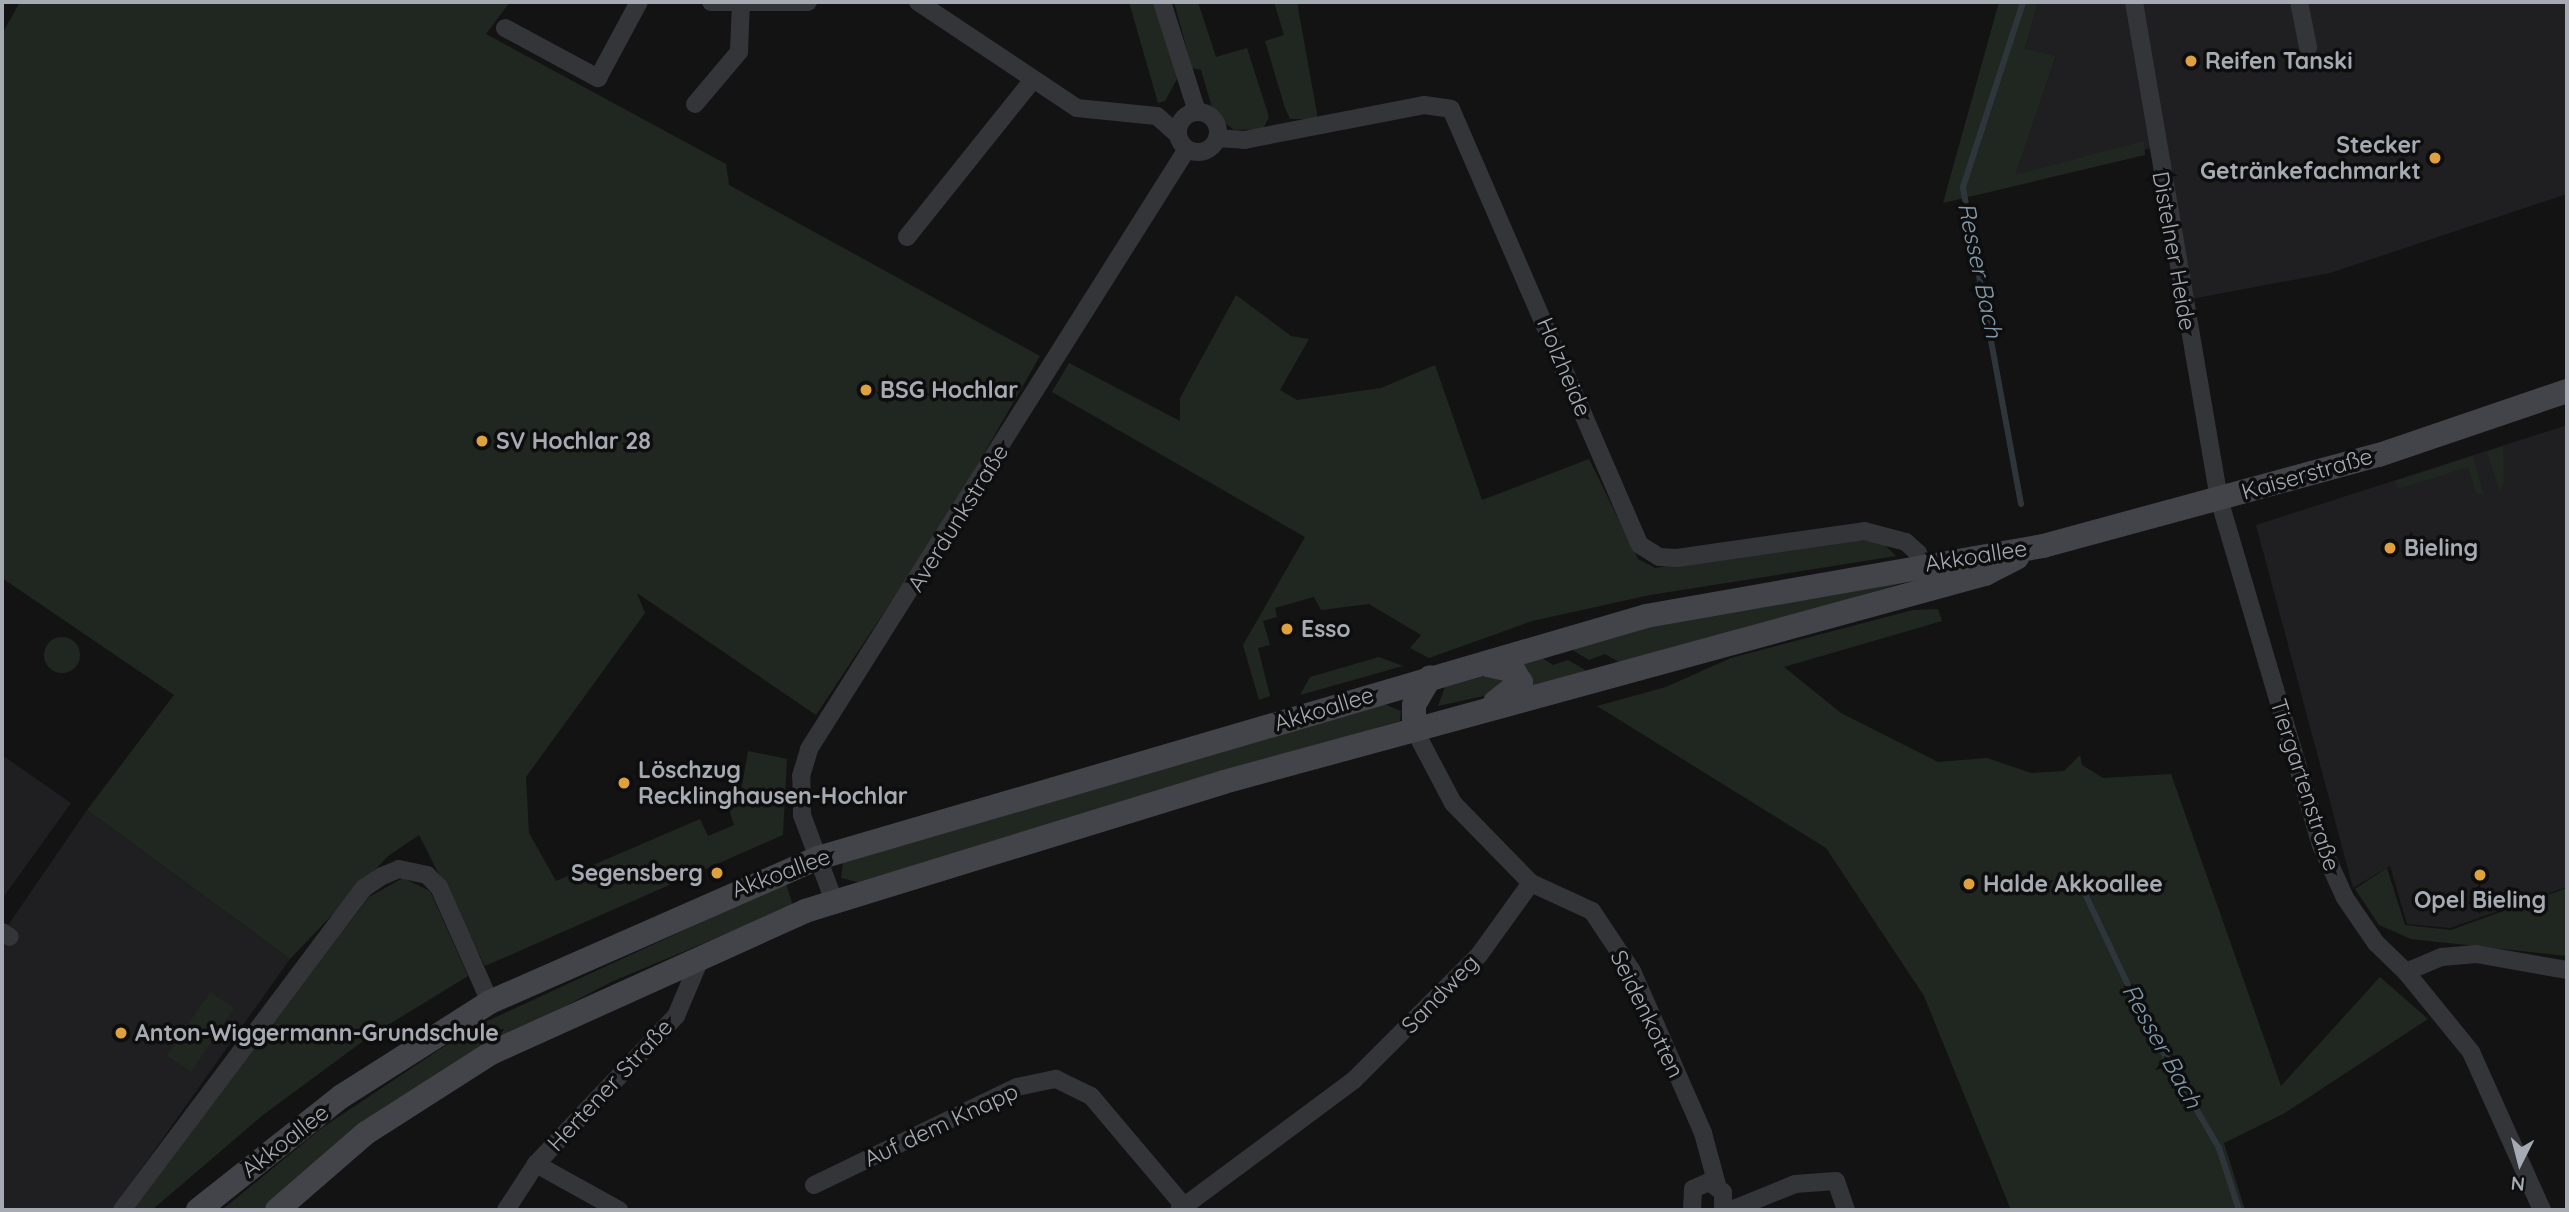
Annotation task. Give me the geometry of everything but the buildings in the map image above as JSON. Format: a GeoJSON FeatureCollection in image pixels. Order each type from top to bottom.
{"type":"FeatureCollection","features":[{"type":"Feature","properties":{"kind":"main road","name":"Kaiserstraße"},"geometry":{"type":"LineString","coordinates":[[2043,546],[2219,499],[2567,391]]}},
{"type":"Feature","properties":{"kind":"main road","name":"Akkoallee"},"geometry":{"type":"LineString","coordinates":[[198,1210],[342,1096],[490,1002],[700,904],[817,858],[1646,616],[1923,565],[2043,546]]}},
{"type":"Feature","properties":{"kind":"main road","name":"Akkoallee"},"geometry":{"type":"LineString","coordinates":[[278,1210],[366,1133],[451,1077],[568,1013],[834,901],[1414,729],[1985,574],[2043,546]]}},
{"type":"Feature","properties":{"kind":"main road","name":"Akkoallee"},"geometry":{"type":"LineString","coordinates":[[1459,718],[1520,687],[1514,671],[1478,663]]}},
{"type":"Feature","properties":{"kind":"main road"},"geometry":{"type":"LineString","coordinates":[[1414,729],[1414,705],[1430,677]]}},
{"type":"Feature","properties":{"kind":"street"},"geometry":{"type":"LineString","coordinates":[[505,29],[598,78],[639,2]]}},
{"type":"Feature","properties":{"kind":"street"},"geometry":{"type":"LineString","coordinates":[[711,2],[808,2]]}},
{"type":"Feature","properties":{"kind":"street"},"geometry":{"type":"LineString","coordinates":[[695,104],[739,52],[741,2]]}},
{"type":"Feature","properties":{"kind":"street"},"geometry":{"type":"LineString","coordinates":[[918,2],[1077,108],[1157,116],[1182,142]]}},
{"type":"Feature","properties":{"kind":"street"},"geometry":{"type":"LineString","coordinates":[[1163,2],[1197,112],[1213,120],[1217,138]]}},
{"type":"Feature","properties":{"kind":"street","name":"Distelner Heide"},"geometry":{"type":"LineString","coordinates":[[2134,2],[2219,499]]}},
{"type":"Feature","properties":{"kind":"street"},"geometry":{"type":"LineString","coordinates":[[2299,2],[2308,47]]}},
{"type":"Feature","properties":{"kind":"street"},"geometry":{"type":"LineString","coordinates":[[907,237],[1033,80]]}},
{"type":"Feature","properties":{"kind":"street","name":"Holzheide"},"geometry":{"type":"LineString","coordinates":[[1182,142],[1205,151],[1217,138],[1244,140],[1423,105],[1451,108],[1640,545],[1659,557],[1677,558],[1864,531],[1906,542],[1923,565]]}},
{"type":"Feature","properties":{"kind":"street"},"geometry":{"type":"LineString","coordinates":[[1182,142],[1182,120],[1197,112]]}},
{"type":"Feature","properties":{"kind":"street","name":"Averdunkstraße"},"geometry":{"type":"LineString","coordinates":[[834,901],[817,858],[800,796],[810,749],[1182,142]]}},
{"type":"Feature","properties":{"kind":"street","name":"Tiergartenstraße"},"geometry":{"type":"LineString","coordinates":[[2219,499],[2321,845],[2344,898],[2376,943],[2406,972],[2471,1052],[2542,1210]]}},
{"type":"Feature","properties":{"kind":"street"},"geometry":{"type":"LineString","coordinates":[[1923,565],[1928,589]]}},
{"type":"Feature","properties":{"kind":"street"},"geometry":{"type":"LineString","coordinates":[[1414,729],[1453,803],[1531,883]]}},
{"type":"Feature","properties":{"kind":"street"},"geometry":{"type":"LineString","coordinates":[[122,1210],[356,899],[382,876],[399,869],[427,875],[439,887],[490,1002]]}},
{"type":"Feature","properties":{"kind":"street","name":"Seidenkotten"},"geometry":{"type":"LineString","coordinates":[[1531,883],[1592,911],[1632,971],[1703,1133],[1717,1185],[1726,1200],[1723,1210]]}},
{"type":"Feature","properties":{"kind":"street","name":"Sandweg"},"geometry":{"type":"LineString","coordinates":[[1182,1208],[1354,1080],[1479,955],[1531,883]]}},
{"type":"Feature","properties":{"kind":"street"},"geometry":{"type":"LineString","coordinates":[[2406,972],[2442,957],[2476,954],[2567,970]]}},
{"type":"Feature","properties":{"kind":"street","name":"Hertener Straße"},"geometry":{"type":"LineString","coordinates":[[506,1210],[536,1164],[676,1016],[680,995],[704,955]]}},
{"type":"Feature","properties":{"kind":"street","name":"Auf dem Knapp"},"geometry":{"type":"LineString","coordinates":[[814,1185],[1017,1087],[1056,1079],[1091,1096],[1182,1208]]}},
{"type":"Feature","properties":{"kind":"street"},"geometry":{"type":"LineString","coordinates":[[536,1164],[619,1210]]}},
{"type":"Feature","properties":{"kind":"street"},"geometry":{"type":"LineString","coordinates":[[1731,1210],[1795,1184],[1836,1181],[1846,1210]]}},
{"type":"Feature","properties":{"kind":"street"},"geometry":{"type":"LineString","coordinates":[[1692,1210],[1693,1189],[1717,1185]]}},
{"type":"Feature","properties":{"kind":"shaded area"},"geometry":{"type":"Polygon","coordinates":[[[20,2],[510,2],[486,34],[726,164],[729,185],[1040,356],[951,511],[816,715],[637,593],[645,613],[526,777],[529,833],[556,881],[700,819],[708,836],[734,825],[728,806],[739,802],[748,751],[787,759],[783,835],[485,966],[419,835],[388,856],[290,959],[87,810],[174,695],[2,578],[2,34],[20,2]]]}},
{"type":"Feature","properties":{"kind":"shaded area"},"geometry":{"type":"Polygon","coordinates":[[[1129,2],[1154,2],[1177,79],[1165,101],[1158,103],[1129,2]]]}},
{"type":"Feature","properties":{"kind":"shaded area"},"geometry":{"type":"Polygon","coordinates":[[[1174,2],[1198,2],[1216,57],[1247,48],[1269,117],[1263,129],[1234,130],[1214,114],[1201,70],[1192,68],[1174,2]]]}},
{"type":"Feature","properties":{"kind":"shaded area"},"geometry":{"type":"Polygon","coordinates":[[[1274,2],[1297,2],[1318,119],[1290,119],[1285,108],[1265,41],[1284,35],[1274,2]]]}},
{"type":"Feature","properties":{"kind":"shaded area"},"geometry":{"type":"Polygon","coordinates":[[[1999,2],[2038,2],[2025,49],[2056,56],[2015,175],[2144,141],[2145,155],[1943,203],[1999,2]]]}},
{"type":"Feature","properties":{"kind":"shaded area"},"geometry":{"type":"Polygon","coordinates":[[[2038,2],[2567,2],[2567,194],[2330,273],[2191,299],[2164,145],[2011,184],[2056,57],[2025,50],[2038,2]]]}},
{"type":"Feature","properties":{"kind":"shaded area"},"geometry":{"type":"Polygon","coordinates":[[[1236,295],[1291,336],[1309,339],[1280,390],[1297,400],[1381,388],[1435,365],[1482,500],[1589,459],[1638,559],[1655,568],[1857,540],[1881,541],[1896,556],[1650,595],[1532,621],[1429,658],[1410,648],[1421,635],[1369,604],[1321,610],[1314,597],[1275,608],[1277,617],[1263,621],[1270,645],[1258,648],[1270,696],[1259,700],[1243,645],[1305,537],[1052,392],[1069,363],[1180,421],[1180,398],[1236,295]]]}},
{"type":"Feature","properties":{"kind":"shaded area"},"geometry":{"type":"Polygon","coordinates":[[[2567,425],[2567,887],[2450,928],[2407,924],[2390,866],[2353,888],[2256,525],[2567,425]]]}},
{"type":"Feature","properties":{"kind":"shaded area"},"geometry":{"type":"Polygon","coordinates":[[[2503,446],[2504,483],[2500,492],[2487,452],[2503,446]]]}},
{"type":"Feature","properties":{"kind":"shaded area"},"geometry":{"type":"Polygon","coordinates":[[[2473,456],[2484,496],[2476,492],[2468,467],[2398,489],[2395,481],[2473,456]]]}},
{"type":"Feature","properties":{"kind":"shaded area"},"geometry":{"type":"Polygon","coordinates":[[[1906,582],[1626,666],[1605,654],[1589,660],[1566,646],[1599,634],[1906,582]]]}},
{"type":"Feature","properties":{"kind":"shaded area"},"geometry":{"type":"Polygon","coordinates":[[[1938,609],[1942,621],[1784,667],[1841,713],[1938,762],[1987,758],[2031,773],[2064,771],[2080,755],[2082,765],[2103,778],[2171,774],[2281,1086],[2380,977],[2428,1019],[2285,1113],[2224,1143],[2245,1210],[2011,1210],[1924,996],[1826,848],[1597,706],[1666,687],[1731,658],[1913,610],[1938,609]]]}},
{"type":"Feature","properties":{"kind":"shaded area"},"geometry":{"type":"Polygon","coordinates":[[[62,637],[75,642],[80,655],[75,668],[62,673],[49,668],[44,655],[49,642],[62,637]]]}},
{"type":"Feature","properties":{"kind":"shaded area"},"geometry":{"type":"Polygon","coordinates":[[[1533,652],[1553,665],[1568,660],[1590,673],[1525,695],[1530,674],[1524,664],[1533,652]]]}},
{"type":"Feature","properties":{"kind":"shaded area"},"geometry":{"type":"Polygon","coordinates":[[[1379,657],[1403,666],[1300,695],[1310,677],[1379,657]]]}},
{"type":"Feature","properties":{"kind":"shaded area"},"geometry":{"type":"Polygon","coordinates":[[[1488,675],[1505,682],[1502,692],[1438,706],[1445,687],[1488,675]]]}},
{"type":"Feature","properties":{"kind":"shaded area"},"geometry":{"type":"Polygon","coordinates":[[[1384,704],[1401,711],[1400,721],[858,882],[841,878],[843,863],[1384,704]]]}},
{"type":"Feature","properties":{"kind":"shaded area"},"geometry":{"type":"Polygon","coordinates":[[[2,755],[71,803],[2,899],[2,755]]]}},
{"type":"Feature","properties":{"kind":"shaded area","name":"Anton-Wiggermann-Grundschule"},"geometry":{"type":"Polygon","coordinates":[[[87,810],[290,959],[112,1210],[2,1210],[2,934],[87,810]]]}},
{"type":"Feature","properties":{"kind":"shaded area"},"geometry":{"type":"Polygon","coordinates":[[[2387,868],[2405,925],[2451,930],[2567,888],[2567,956],[2411,939],[2379,925],[2355,889],[2387,868]]]}},
{"type":"Feature","properties":{"kind":"shaded area"},"geometry":{"type":"Polygon","coordinates":[[[403,878],[430,891],[468,976],[370,1036],[263,1115],[152,1210],[130,1210],[369,897],[403,878]]]}},
{"type":"Feature","properties":{"kind":"shaded area"},"geometry":{"type":"Polygon","coordinates":[[[786,883],[793,906],[611,982],[480,1051],[267,1210],[222,1210],[322,1128],[470,1029],[786,883]]]}},
{"type":"Feature","properties":{"kind":"shaded area"},"geometry":{"type":"Polygon","coordinates":[[[210,992],[234,1008],[191,1072],[167,1056],[210,992]]]}},
{"type":"Feature","properties":{"kind":"waterway","name":"Resser Bach"},"geometry":{"type":"LineString","coordinates":[[2021,504],[1963,187],[2023,2]]}},
{"type":"Feature","properties":{"kind":"waterway","name":"Resser Bach"},"geometry":{"type":"LineString","coordinates":[[2080,883],[2146,1023],[2219,1148],[2239,1210]]}},
{"type":"Feature","properties":{"kind":"place","name":"Reifen Tanski"},"geometry":{"type":"Point","coordinates":[2191,61]}},
{"type":"Feature","properties":{"kind":"place","name":"Stecker Getränkefachmarkt"},"geometry":{"type":"Point","coordinates":[2435,158]}},
{"type":"Feature","properties":{"kind":"place","name":"BSG Hochlar"},"geometry":{"type":"Point","coordinates":[866,390]}},
{"type":"Feature","properties":{"kind":"place","name":"SV Hochlar 28"},"geometry":{"type":"Point","coordinates":[482,441]}},
{"type":"Feature","properties":{"kind":"place","name":"Bieling"},"geometry":{"type":"Point","coordinates":[2390,548]}},
{"type":"Feature","properties":{"kind":"place","name":"Esso"},"geometry":{"type":"Point","coordinates":[1287,629]}},
{"type":"Feature","properties":{"kind":"place","name":"Löschzug Recklinghausen-Hochlar"},"geometry":{"type":"Point","coordinates":[624,783]}},
{"type":"Feature","properties":{"kind":"place","name":"Segensberg"},"geometry":{"type":"Point","coordinates":[717,873]}},
{"type":"Feature","properties":{"kind":"place","name":"Opel Bieling"},"geometry":{"type":"Point","coordinates":[2480,875]}},
{"type":"Feature","properties":{"kind":"place","name":"Halde Akkoallee"},"geometry":{"type":"Point","coordinates":[1969,884]}},
{"type":"Feature","properties":{"kind":"place","name":"Anton-Wiggermann-Grundschule"},"geometry":{"type":"Point","coordinates":[121,1033]}}]}
